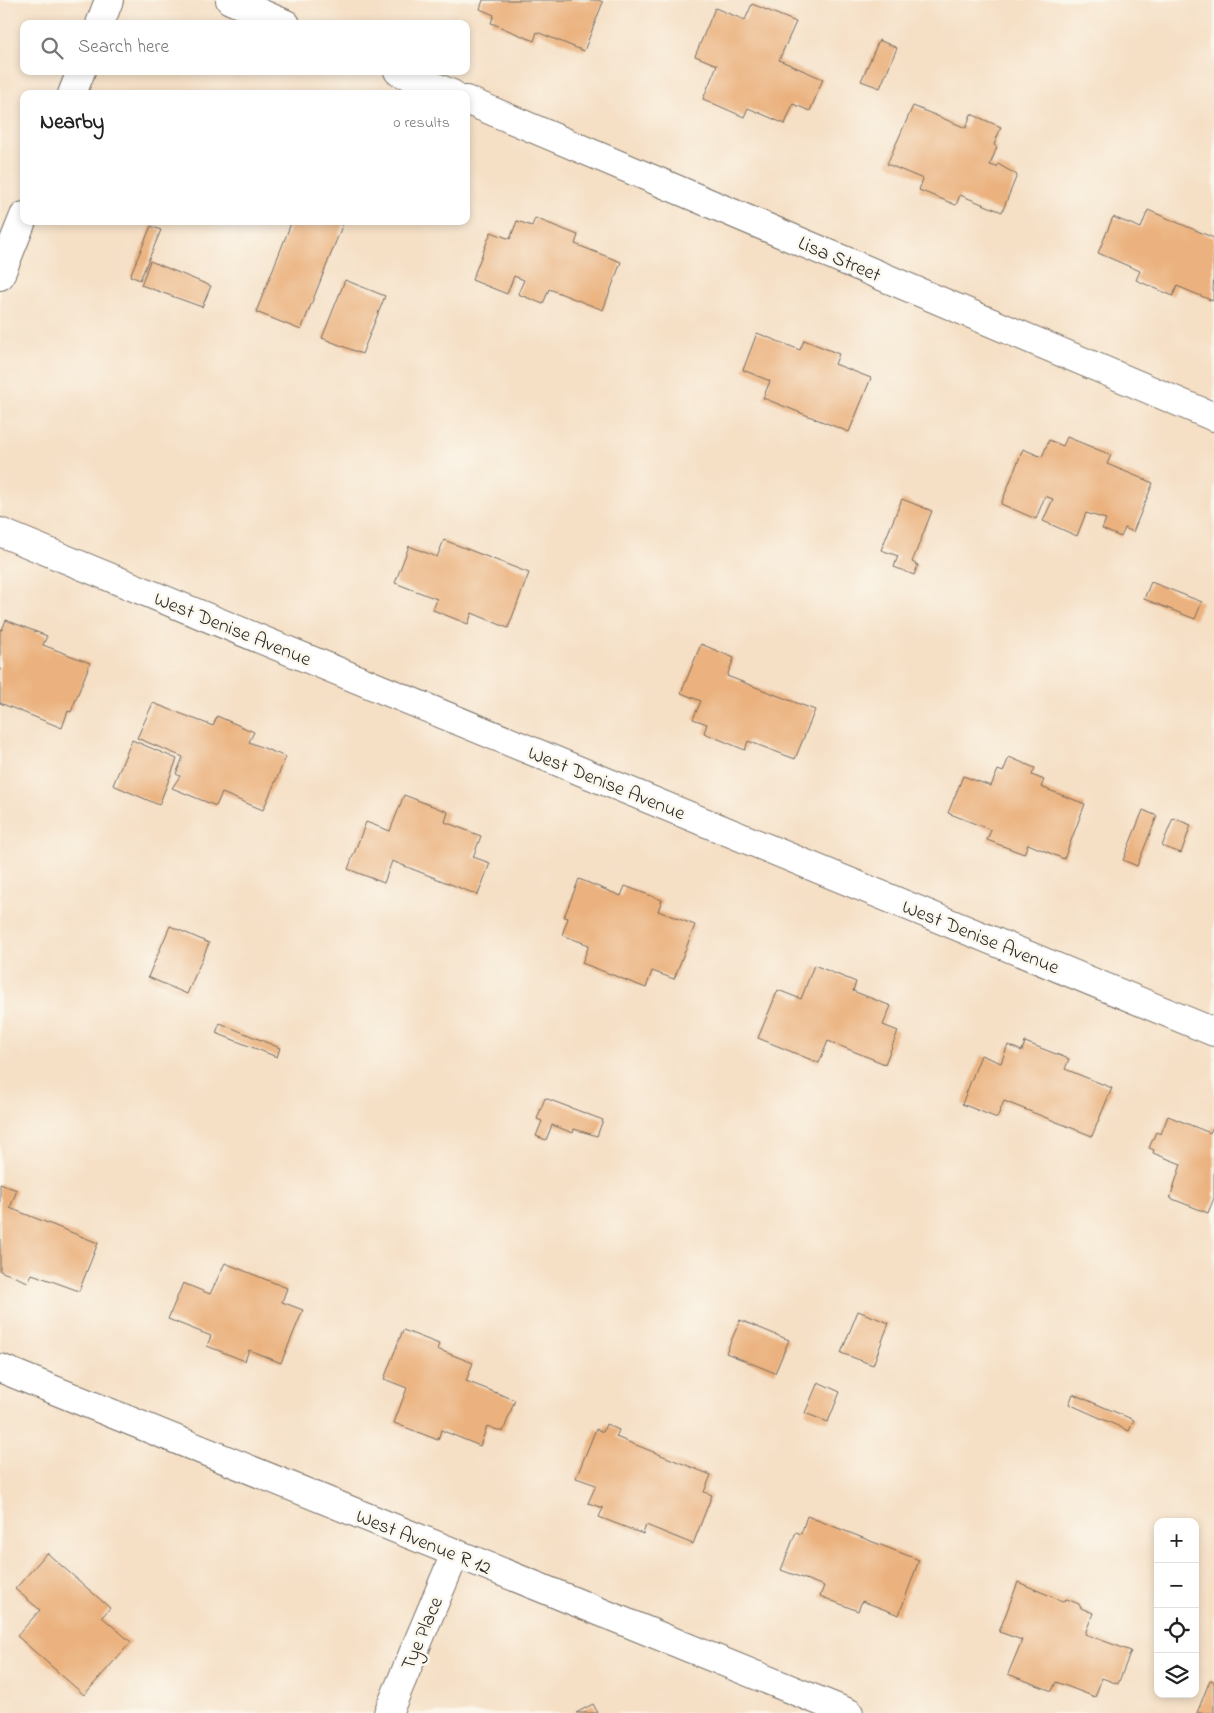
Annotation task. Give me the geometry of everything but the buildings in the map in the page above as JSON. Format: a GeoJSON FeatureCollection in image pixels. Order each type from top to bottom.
{"type":"FeatureCollection","features":[{"type":"Feature","properties":{"kind":"street"},"geometry":{"type":"LineString","coordinates":[[102,20],[109,0]]}},
{"type":"Feature","properties":{"kind":"street"},"geometry":{"type":"LineString","coordinates":[[230,0],[277,20]]}},
{"type":"Feature","properties":{"kind":"street"},"geometry":{"type":"LineString","coordinates":[[74,90],[79,75]]}},
{"type":"Feature","properties":{"kind":"street"},"geometry":{"type":"LineString","coordinates":[[407,75],[443,90]]}},
{"type":"Feature","properties":{"kind":"street","name":"Lisa Street"},"geometry":{"type":"LineString","coordinates":[[470,102],[1214,417]]}},
{"type":"Feature","properties":{"kind":"street"},"geometry":{"type":"LineString","coordinates":[[0,276],[20,225]]}},
{"type":"Feature","properties":{"kind":"street","name":"West Denise Avenue"},"geometry":{"type":"LineString","coordinates":[[0,532],[1214,1032]]}},
{"type":"Feature","properties":{"kind":"street","name":"West Avenue R 12"},"geometry":{"type":"LineString","coordinates":[[0,1368],[848,1713]]}},
{"type":"Feature","properties":{"kind":"street","name":"Tye Place"},"geometry":{"type":"LineString","coordinates":[[388,1713],[455,1554]]}}]}
